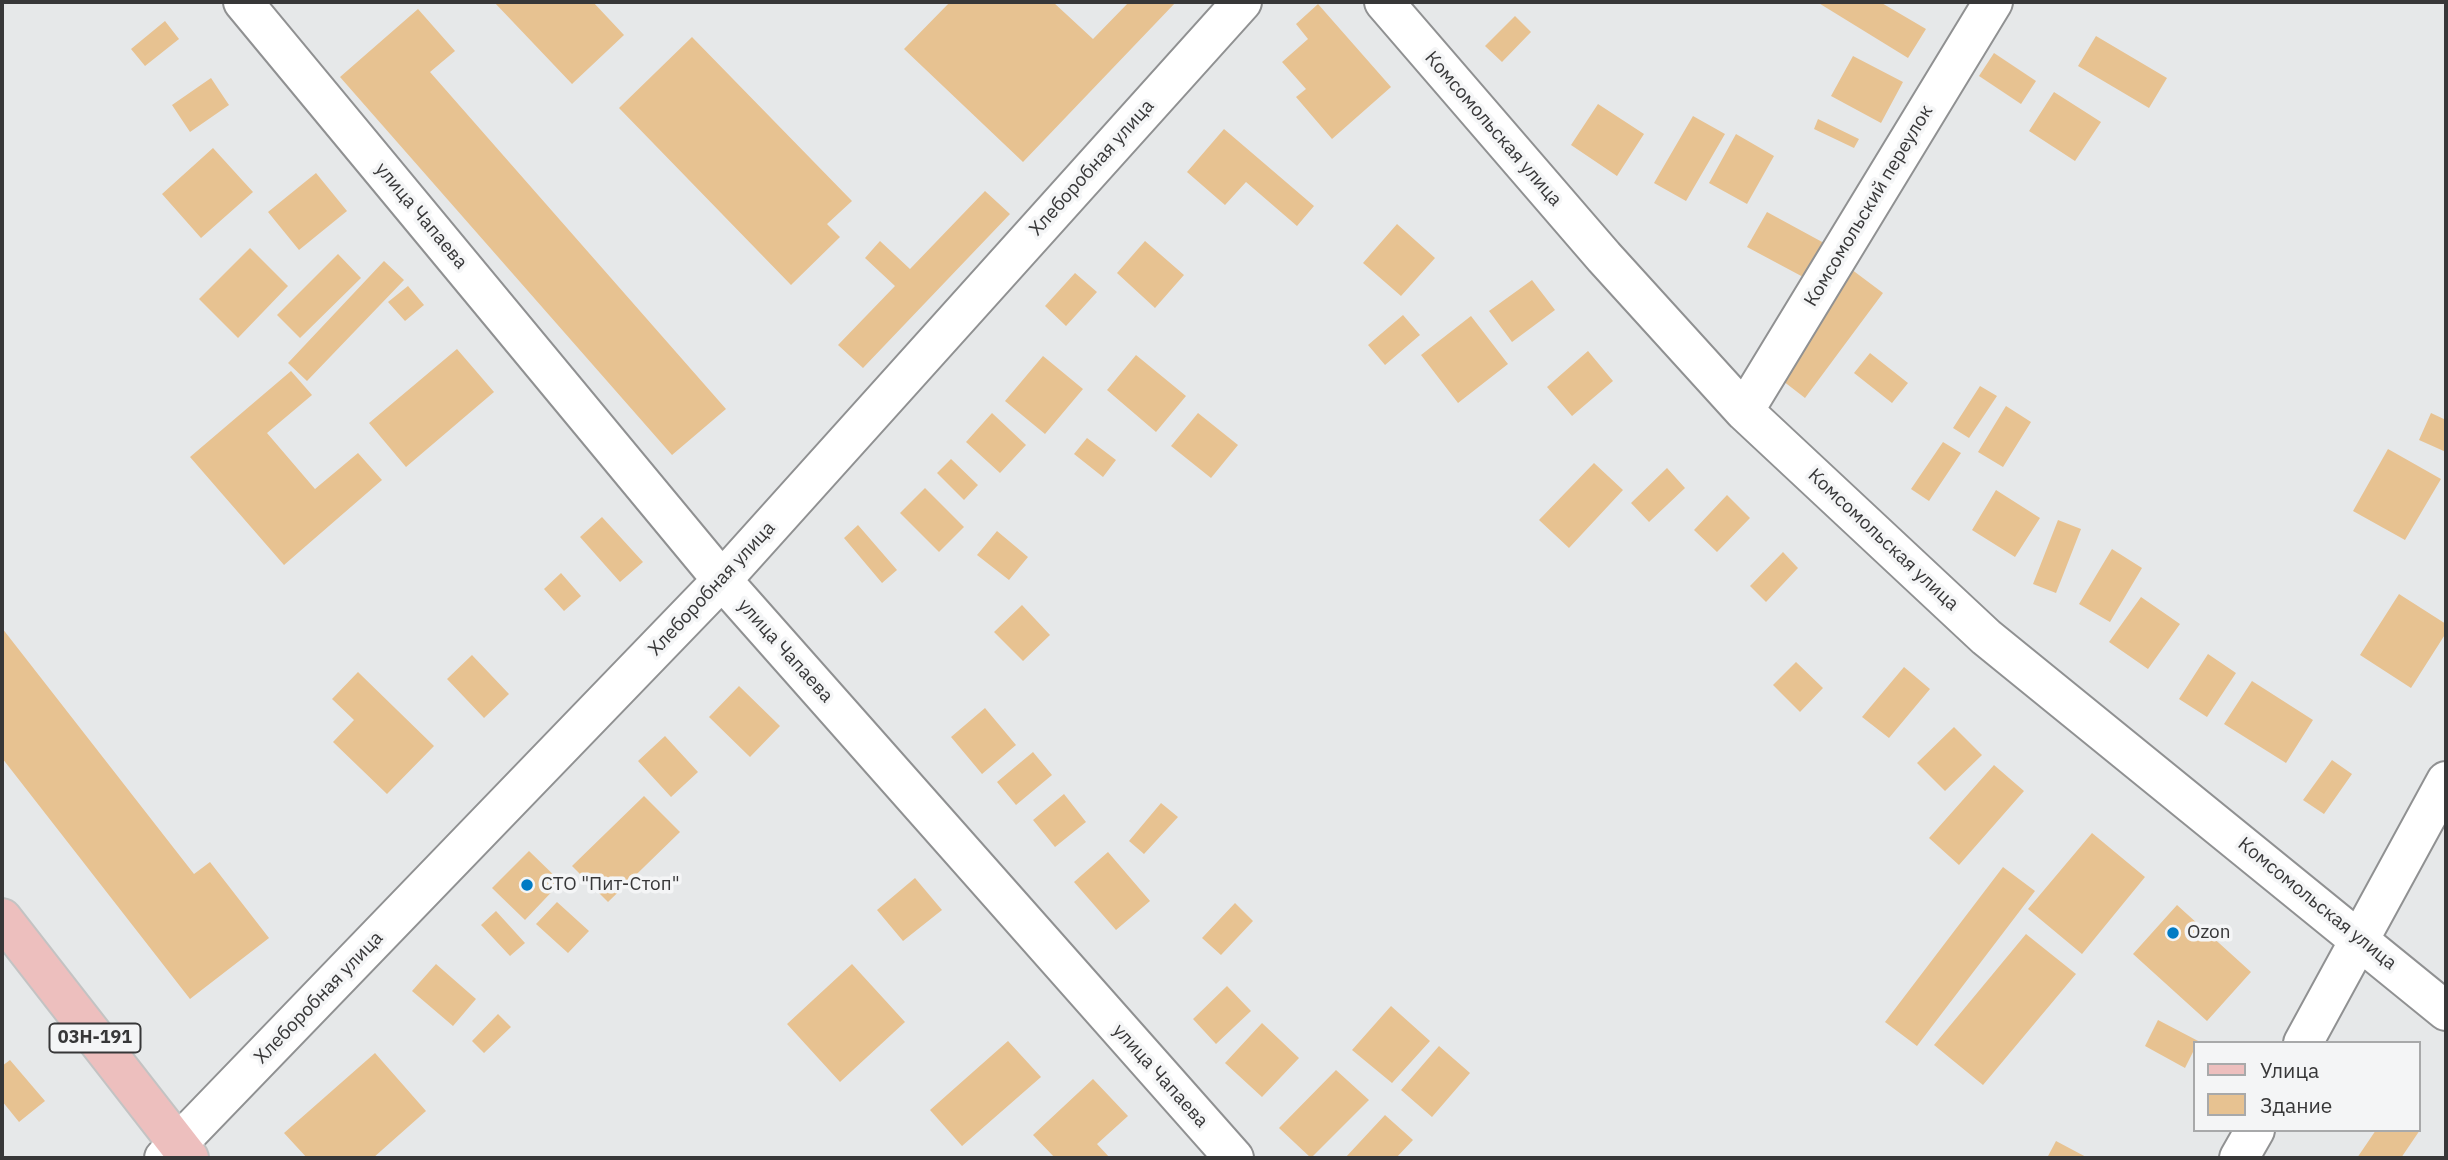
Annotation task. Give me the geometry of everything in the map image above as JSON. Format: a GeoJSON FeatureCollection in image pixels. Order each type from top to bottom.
{"type":"FeatureCollection","features":[{"type":"Feature","properties":{"kind":"main road","name":"03Н-191"},"geometry":{"type":"LineString","coordinates":[[2,918],[177,1154]]}},
{"type":"Feature","properties":{"kind":"street","name":"улица Чапаева"},"geometry":{"type":"LineString","coordinates":[[243,2],[722,580],[1234,1158]]}},
{"type":"Feature","properties":{"kind":"street","name":"Хлеборобная улица"},"geometry":{"type":"LineString","coordinates":[[177,1154],[722,580],[1242,2]]}},
{"type":"Feature","properties":{"kind":"street","name":"Комсомольская улица"},"geometry":{"type":"LineString","coordinates":[[1384,2],[1604,257],[1744,411],[1986,637],[2360,938],[2446,1011]]}},
{"type":"Feature","properties":{"kind":"street","name":"Комсомольский переулок"},"geometry":{"type":"LineString","coordinates":[[1744,411],[1993,2]]}},
{"type":"Feature","properties":{"kind":"street"},"geometry":{"type":"LineString","coordinates":[[2304,1041],[2446,781]]}},
{"type":"Feature","properties":{"kind":"street"},"geometry":{"type":"LineString","coordinates":[[2239,1158],[2254,1132]]}},
{"type":"Feature","properties":{"kind":"building"},"geometry":{"type":"Polygon","coordinates":[[[494,2],[593,2],[624,35],[572,84],[494,2]]]}},
{"type":"Feature","properties":{"kind":"building"},"geometry":{"type":"Polygon","coordinates":[[[950,2],[1053,2],[1093,39],[1129,2],[1176,2],[1023,162],[904,49],[950,2]]]}},
{"type":"Feature","properties":{"kind":"building"},"geometry":{"type":"Polygon","coordinates":[[[1817,2],[1880,2],[1926,29],[1908,58],[1817,2]]]}},
{"type":"Feature","properties":{"kind":"building"},"geometry":{"type":"Polygon","coordinates":[[[1318,4],[1391,87],[1332,139],[1296,97],[1306,89],[1282,62],[1308,39],[1296,24],[1318,4]]]}},
{"type":"Feature","properties":{"kind":"building"},"geometry":{"type":"Polygon","coordinates":[[[418,9],[455,51],[430,72],[726,409],[672,455],[340,77],[418,9]]]}},
{"type":"Feature","properties":{"kind":"building"},"geometry":{"type":"Polygon","coordinates":[[[1515,16],[1531,32],[1502,62],[1485,46],[1515,16]]]}},
{"type":"Feature","properties":{"kind":"building"},"geometry":{"type":"Polygon","coordinates":[[[165,21],[179,39],[145,66],[131,49],[165,21]]]}},
{"type":"Feature","properties":{"kind":"building"},"geometry":{"type":"Polygon","coordinates":[[[2096,36],[2167,78],[2149,108],[2078,66],[2096,36]]]}},
{"type":"Feature","properties":{"kind":"building"},"geometry":{"type":"Polygon","coordinates":[[[692,37],[852,201],[827,224],[840,237],[791,285],[619,108],[692,37]]]}},
{"type":"Feature","properties":{"kind":"building"},"geometry":{"type":"Polygon","coordinates":[[[1994,53],[2036,81],[2021,104],[1979,76],[1994,53]]]}},
{"type":"Feature","properties":{"kind":"building"},"geometry":{"type":"Polygon","coordinates":[[[1853,56],[1903,82],[1881,123],[1831,96],[1853,56]]]}},
{"type":"Feature","properties":{"kind":"building"},"geometry":{"type":"Polygon","coordinates":[[[211,78],[229,105],[190,132],[172,105],[211,78]]]}},
{"type":"Feature","properties":{"kind":"building"},"geometry":{"type":"Polygon","coordinates":[[[2054,92],[2101,122],[2075,161],[2029,131],[2054,92]]]}},
{"type":"Feature","properties":{"kind":"building"},"geometry":{"type":"Polygon","coordinates":[[[1598,104],[1644,134],[1617,176],[1571,145],[1598,104]]]}},
{"type":"Feature","properties":{"kind":"building"},"geometry":{"type":"Polygon","coordinates":[[[1693,116],[1725,134],[1686,201],[1654,183],[1693,116]]]}},
{"type":"Feature","properties":{"kind":"building"},"geometry":{"type":"Polygon","coordinates":[[[1818,119],[1859,139],[1854,148],[1814,129],[1818,119]]]}},
{"type":"Feature","properties":{"kind":"building"},"geometry":{"type":"Polygon","coordinates":[[[1224,129],[1314,206],[1297,226],[1246,182],[1225,205],[1187,172],[1224,129]]]}},
{"type":"Feature","properties":{"kind":"building"},"geometry":{"type":"Polygon","coordinates":[[[1736,134],[1774,156],[1747,204],[1709,183],[1736,134]]]}},
{"type":"Feature","properties":{"kind":"building"},"geometry":{"type":"Polygon","coordinates":[[[213,148],[253,192],[201,238],[162,194],[213,148]]]}},
{"type":"Feature","properties":{"kind":"building"},"geometry":{"type":"Polygon","coordinates":[[[316,173],[347,211],[299,250],[268,212],[316,173]]]}},
{"type":"Feature","properties":{"kind":"building"},"geometry":{"type":"Polygon","coordinates":[[[985,191],[1010,214],[863,368],[838,345],[895,286],[865,258],[880,241],[910,269],[985,191]]]}},
{"type":"Feature","properties":{"kind":"building"},"geometry":{"type":"Polygon","coordinates":[[[1767,212],[1824,243],[1805,278],[1747,247],[1767,212]]]}},
{"type":"Feature","properties":{"kind":"building"},"geometry":{"type":"Polygon","coordinates":[[[1397,224],[1435,258],[1401,296],[1363,263],[1397,224]]]}},
{"type":"Feature","properties":{"kind":"building"},"geometry":{"type":"Polygon","coordinates":[[[1145,241],[1184,275],[1155,308],[1117,273],[1145,241]]]}},
{"type":"Feature","properties":{"kind":"building"},"geometry":{"type":"Polygon","coordinates":[[[250,248],[288,286],[238,338],[199,299],[250,248]]]}},
{"type":"Feature","properties":{"kind":"building"},"geometry":{"type":"Polygon","coordinates":[[[338,254],[361,278],[300,338],[277,315],[338,254]]]}},
{"type":"Feature","properties":{"kind":"building"},"geometry":{"type":"Polygon","coordinates":[[[384,261],[404,280],[307,381],[288,363],[384,261]]]}},
{"type":"Feature","properties":{"kind":"building"},"geometry":{"type":"Polygon","coordinates":[[[1851,269],[1883,293],[1805,398],[1774,374],[1851,269]]]}},
{"type":"Feature","properties":{"kind":"building"},"geometry":{"type":"Polygon","coordinates":[[[1075,273],[1097,292],[1066,326],[1045,306],[1075,273]]]}},
{"type":"Feature","properties":{"kind":"building"},"geometry":{"type":"Polygon","coordinates":[[[1532,280],[1555,310],[1512,342],[1489,311],[1532,280]]]}},
{"type":"Feature","properties":{"kind":"building"},"geometry":{"type":"Polygon","coordinates":[[[408,286],[424,305],[405,321],[388,302],[408,286]]]}},
{"type":"Feature","properties":{"kind":"building"},"geometry":{"type":"Polygon","coordinates":[[[1403,315],[1420,335],[1385,365],[1368,345],[1403,315]]]}},
{"type":"Feature","properties":{"kind":"building"},"geometry":{"type":"Polygon","coordinates":[[[1471,316],[1508,364],[1458,403],[1421,355],[1471,316]]]}},
{"type":"Feature","properties":{"kind":"building"},"geometry":{"type":"Polygon","coordinates":[[[457,349],[494,392],[406,467],[369,423],[457,349]]]}},
{"type":"Feature","properties":{"kind":"building"},"geometry":{"type":"Polygon","coordinates":[[[1588,351],[1613,381],[1572,416],[1547,387],[1588,351]]]}},
{"type":"Feature","properties":{"kind":"building"},"geometry":{"type":"Polygon","coordinates":[[[1870,353],[1908,383],[1892,403],[1854,373],[1870,353]]]}},
{"type":"Feature","properties":{"kind":"building"},"geometry":{"type":"Polygon","coordinates":[[[1136,355],[1186,396],[1156,432],[1107,390],[1136,355]]]}},
{"type":"Feature","properties":{"kind":"building"},"geometry":{"type":"Polygon","coordinates":[[[1043,356],[1083,389],[1045,434],[1005,401],[1043,356]]]}},
{"type":"Feature","properties":{"kind":"building"},"geometry":{"type":"Polygon","coordinates":[[[291,371],[312,395],[267,433],[315,489],[358,453],[382,480],[284,565],[190,457],[291,371]]]}},
{"type":"Feature","properties":{"kind":"building"},"geometry":{"type":"Polygon","coordinates":[[[1980,386],[1997,396],[1969,438],[1953,428],[1980,386]]]}},
{"type":"Feature","properties":{"kind":"building"},"geometry":{"type":"Polygon","coordinates":[[[2006,406],[2031,422],[2003,467],[1978,452],[2006,406]]]}},
{"type":"Feature","properties":{"kind":"building"},"geometry":{"type":"Polygon","coordinates":[[[992,413],[1026,445],[1000,473],[966,442],[992,413]]]}},
{"type":"Feature","properties":{"kind":"building"},"geometry":{"type":"Polygon","coordinates":[[[1198,413],[1238,445],[1211,478],[1171,446],[1198,413]]]}},
{"type":"Feature","properties":{"kind":"building"},"geometry":{"type":"Polygon","coordinates":[[[2431,413],[2446,420],[2446,452],[2419,440],[2431,413]]]}},
{"type":"Feature","properties":{"kind":"building"},"geometry":{"type":"Polygon","coordinates":[[[1087,438],[1116,460],[1103,477],[1074,454],[1087,438]]]}},
{"type":"Feature","properties":{"kind":"building"},"geometry":{"type":"Polygon","coordinates":[[[1943,442],[1961,453],[1929,501],[1911,489],[1943,442]]]}},
{"type":"Feature","properties":{"kind":"building"},"geometry":{"type":"Polygon","coordinates":[[[2388,449],[2441,479],[2405,540],[2353,511],[2388,449]]]}},
{"type":"Feature","properties":{"kind":"building"},"geometry":{"type":"Polygon","coordinates":[[[951,459],[978,485],[964,500],[937,473],[951,459]]]}},
{"type":"Feature","properties":{"kind":"building"},"geometry":{"type":"Polygon","coordinates":[[[1594,463],[1623,490],[1569,548],[1539,520],[1594,463]]]}},
{"type":"Feature","properties":{"kind":"building"},"geometry":{"type":"Polygon","coordinates":[[[1667,468],[1685,488],[1649,522],[1631,503],[1667,468]]]}},
{"type":"Feature","properties":{"kind":"building"},"geometry":{"type":"Polygon","coordinates":[[[925,488],[964,527],[939,552],[900,513],[925,488]]]}},
{"type":"Feature","properties":{"kind":"building"},"geometry":{"type":"Polygon","coordinates":[[[1996,490],[2040,518],[2015,557],[1972,530],[1996,490]]]}},
{"type":"Feature","properties":{"kind":"building"},"geometry":{"type":"Polygon","coordinates":[[[1727,495],[1750,518],[1717,552],[1694,530],[1727,495]]]}},
{"type":"Feature","properties":{"kind":"building"},"geometry":{"type":"Polygon","coordinates":[[[602,517],[643,562],[620,582],[580,537],[602,517]]]}},
{"type":"Feature","properties":{"kind":"building"},"geometry":{"type":"Polygon","coordinates":[[[2058,520],[2081,529],[2056,593],[2033,584],[2058,520]]]}},
{"type":"Feature","properties":{"kind":"building"},"geometry":{"type":"Polygon","coordinates":[[[858,525],[897,570],[882,583],[844,538],[858,525]]]}},
{"type":"Feature","properties":{"kind":"building"},"geometry":{"type":"Polygon","coordinates":[[[997,531],[1028,557],[1009,580],[977,555],[997,531]]]}},
{"type":"Feature","properties":{"kind":"building"},"geometry":{"type":"Polygon","coordinates":[[[2112,549],[2142,568],[2110,622],[2079,604],[2112,549]]]}},
{"type":"Feature","properties":{"kind":"building"},"geometry":{"type":"Polygon","coordinates":[[[1783,552],[1798,568],[1766,602],[1750,586],[1783,552]]]}},
{"type":"Feature","properties":{"kind":"building"},"geometry":{"type":"Polygon","coordinates":[[[561,573],[581,596],[564,611],[544,589],[561,573]]]}},
{"type":"Feature","properties":{"kind":"building"},"geometry":{"type":"Polygon","coordinates":[[[2399,594],[2446,624],[2446,633],[2411,688],[2360,655],[2399,594]]]}},
{"type":"Feature","properties":{"kind":"building"},"geometry":{"type":"Polygon","coordinates":[[[2141,597],[2180,624],[2148,669],[2109,642],[2141,597]]]}},
{"type":"Feature","properties":{"kind":"building"},"geometry":{"type":"Polygon","coordinates":[[[1022,605],[1050,635],[1023,661],[994,632],[1022,605]]]}},
{"type":"Feature","properties":{"kind":"building"},"geometry":{"type":"Polygon","coordinates":[[[2,628],[194,874],[210,862],[269,938],[190,999],[2,758],[2,628]]]}},
{"type":"Feature","properties":{"kind":"building"},"geometry":{"type":"Polygon","coordinates":[[[2208,654],[2236,673],[2207,717],[2179,699],[2208,654]]]}},
{"type":"Feature","properties":{"kind":"building"},"geometry":{"type":"Polygon","coordinates":[[[472,655],[509,694],[484,718],[447,679],[472,655]]]}},
{"type":"Feature","properties":{"kind":"building"},"geometry":{"type":"Polygon","coordinates":[[[1796,662],[1823,688],[1800,712],[1773,685],[1796,662]]]}},
{"type":"Feature","properties":{"kind":"building"},"geometry":{"type":"Polygon","coordinates":[[[1904,667],[1930,689],[1889,738],[1862,717],[1904,667]]]}},
{"type":"Feature","properties":{"kind":"building"},"geometry":{"type":"Polygon","coordinates":[[[358,672],[434,746],[387,794],[333,742],[354,720],[332,699],[358,672]]]}},
{"type":"Feature","properties":{"kind":"building"},"geometry":{"type":"Polygon","coordinates":[[[2252,681],[2313,720],[2286,763],[2224,724],[2252,681]]]}},
{"type":"Feature","properties":{"kind":"building"},"geometry":{"type":"Polygon","coordinates":[[[739,686],[780,726],[750,757],[709,717],[739,686]]]}},
{"type":"Feature","properties":{"kind":"building"},"geometry":{"type":"Polygon","coordinates":[[[985,708],[1016,745],[982,774],[951,737],[985,708]]]}},
{"type":"Feature","properties":{"kind":"building"},"geometry":{"type":"Polygon","coordinates":[[[1954,727],[1982,755],[1945,791],[1917,763],[1954,727]]]}},
{"type":"Feature","properties":{"kind":"building"},"geometry":{"type":"Polygon","coordinates":[[[665,736],[698,772],[671,797],[638,761],[665,736]]]}},
{"type":"Feature","properties":{"kind":"building"},"geometry":{"type":"Polygon","coordinates":[[[1033,752],[1052,775],[1016,805],[997,782],[1033,752]]]}},
{"type":"Feature","properties":{"kind":"building"},"geometry":{"type":"Polygon","coordinates":[[[2332,760],[2352,774],[2324,814],[2303,800],[2332,760]]]}},
{"type":"Feature","properties":{"kind":"building"},"geometry":{"type":"Polygon","coordinates":[[[1994,765],[2024,791],[1959,865],[1929,838],[1994,765]]]}},
{"type":"Feature","properties":{"kind":"building"},"geometry":{"type":"Polygon","coordinates":[[[1064,794],[1086,822],[1055,847],[1033,820],[1064,794]]]}},
{"type":"Feature","properties":{"kind":"building"},"geometry":{"type":"Polygon","coordinates":[[[644,796],[680,832],[608,902],[572,866],[644,796]]]}},
{"type":"Feature","properties":{"kind":"building"},"geometry":{"type":"Polygon","coordinates":[[[1161,803],[1178,817],[1144,854],[1129,841],[1161,803]]]}},
{"type":"Feature","properties":{"kind":"building"},"geometry":{"type":"Polygon","coordinates":[[[2092,833],[2145,877],[2082,954],[2028,909],[2092,833]]]}},
{"type":"Feature","properties":{"kind":"building","name":"СТО \"Пит-Стоп\""},"geometry":{"type":"Polygon","coordinates":[[[529,851],[561,882],[525,920],[492,888],[529,851]]]}},
{"type":"Feature","properties":{"kind":"building"},"geometry":{"type":"Polygon","coordinates":[[[1108,852],[1150,901],[1116,930],[1074,882],[1108,852]]]}},
{"type":"Feature","properties":{"kind":"building"},"geometry":{"type":"Polygon","coordinates":[[[2003,867],[2035,891],[1917,1046],[1885,1022],[2003,867]]]}},
{"type":"Feature","properties":{"kind":"building"},"geometry":{"type":"Polygon","coordinates":[[[915,878],[942,910],[903,941],[877,910],[915,878]]]}},
{"type":"Feature","properties":{"kind":"building"},"geometry":{"type":"Polygon","coordinates":[[[557,902],[589,931],[568,953],[536,924],[557,902]]]}},
{"type":"Feature","properties":{"kind":"building"},"geometry":{"type":"Polygon","coordinates":[[[1235,903],[1253,921],[1221,955],[1202,938],[1235,903]]]}},
{"type":"Feature","properties":{"kind":"building"},"geometry":{"type":"Polygon","coordinates":[[[2177,905],[2251,972],[2207,1021],[2133,954],[2177,905]]]}},
{"type":"Feature","properties":{"kind":"building"},"geometry":{"type":"Polygon","coordinates":[[[496,911],[525,943],[510,956],[481,925],[496,911]]]}},
{"type":"Feature","properties":{"kind":"building"},"geometry":{"type":"Polygon","coordinates":[[[2026,934],[2076,974],[1983,1085],[1934,1045],[2026,934]]]}},
{"type":"Feature","properties":{"kind":"building"},"geometry":{"type":"Polygon","coordinates":[[[436,964],[476,999],[453,1026],[412,991],[436,964]]]}},
{"type":"Feature","properties":{"kind":"building"},"geometry":{"type":"Polygon","coordinates":[[[852,964],[905,1022],[840,1082],[787,1024],[852,964]]]}},
{"type":"Feature","properties":{"kind":"building"},"geometry":{"type":"Polygon","coordinates":[[[1227,986],[1251,1011],[1216,1044],[1193,1019],[1227,986]]]}},
{"type":"Feature","properties":{"kind":"building"},"geometry":{"type":"Polygon","coordinates":[[[1391,1006],[1430,1041],[1392,1083],[1352,1050],[1391,1006]]]}},
{"type":"Feature","properties":{"kind":"building"},"geometry":{"type":"Polygon","coordinates":[[[498,1014],[511,1027],[484,1053],[472,1041],[498,1014]]]}},
{"type":"Feature","properties":{"kind":"building"},"geometry":{"type":"Polygon","coordinates":[[[2158,1020],[2198,1041],[2192,1041],[2192,1054],[2185,1068],[2145,1046],[2158,1020]]]}},
{"type":"Feature","properties":{"kind":"building"},"geometry":{"type":"Polygon","coordinates":[[[1262,1023],[1299,1058],[1262,1097],[1225,1063],[1262,1023]]]}},
{"type":"Feature","properties":{"kind":"building"},"geometry":{"type":"Polygon","coordinates":[[[1008,1041],[1041,1077],[962,1146],[930,1110],[1008,1041]]]}},
{"type":"Feature","properties":{"kind":"building"},"geometry":{"type":"Polygon","coordinates":[[[1439,1046],[1470,1073],[1432,1117],[1401,1090],[1439,1046]]]}},
{"type":"Feature","properties":{"kind":"building"},"geometry":{"type":"Polygon","coordinates":[[[375,1053],[426,1111],[373,1158],[307,1158],[284,1133],[375,1053]]]}},
{"type":"Feature","properties":{"kind":"building"},"geometry":{"type":"Polygon","coordinates":[[[10,1060],[45,1101],[19,1122],[2,1101],[2,1066],[10,1060]]]}},
{"type":"Feature","properties":{"kind":"building"},"geometry":{"type":"Polygon","coordinates":[[[1336,1070],[1369,1100],[1311,1158],[1279,1128],[1336,1070]]]}},
{"type":"Feature","properties":{"kind":"building"},"geometry":{"type":"Polygon","coordinates":[[[1093,1079],[1128,1116],[1097,1144],[1110,1158],[1055,1158],[1033,1135],[1093,1079]]]}},
{"type":"Feature","properties":{"kind":"building"},"geometry":{"type":"Polygon","coordinates":[[[1385,1115],[1413,1140],[1396,1158],[1345,1158],[1385,1115]]]}},
{"type":"Feature","properties":{"kind":"building"},"geometry":{"type":"Polygon","coordinates":[[[2375,1132],[2419,1132],[2401,1158],[2357,1158],[2375,1132]]]}},
{"type":"Feature","properties":{"kind":"building"},"geometry":{"type":"Polygon","coordinates":[[[2056,1141],[2088,1158],[2047,1158],[2056,1141]]]}},
{"type":"Feature","properties":{"kind":"place","name":"СТО \"Пит-Стоп\""},"geometry":{"type":"Point","coordinates":[527,885]}},
{"type":"Feature","properties":{"kind":"place","name":"Ozon"},"geometry":{"type":"Point","coordinates":[2173,933]}}]}
